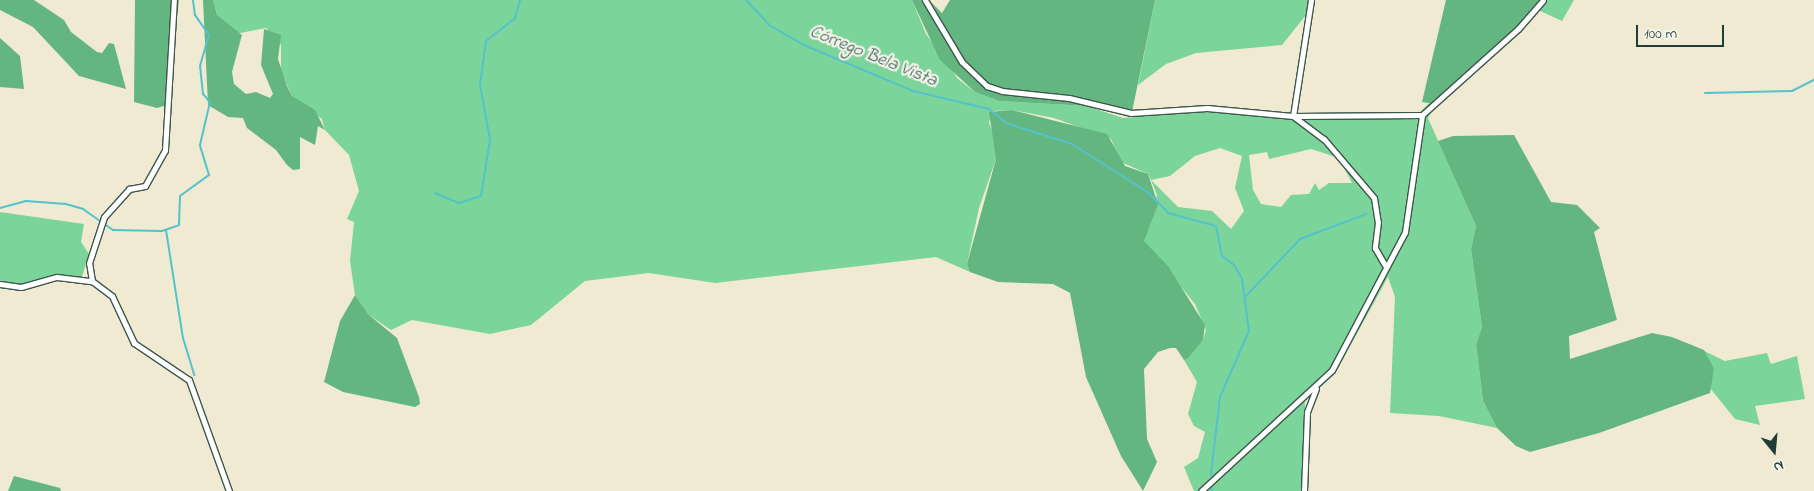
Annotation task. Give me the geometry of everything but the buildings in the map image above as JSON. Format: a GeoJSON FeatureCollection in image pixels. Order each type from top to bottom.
{"type":"FeatureCollection","features":[{"type":"Feature","properties":{"kind":"street"},"geometry":{"type":"LineString","coordinates":[[92,281],[89,263],[103,221],[129,189],[145,186],[164,150],[174,0]]}},
{"type":"Feature","properties":{"kind":"street"},"geometry":{"type":"LineString","coordinates":[[925,0],[948,44],[973,74],[994,89],[1069,98],[1131,113],[1220,108],[1293,116],[1422,115],[1525,23],[1543,0]]}},
{"type":"Feature","properties":{"kind":"street"},"geometry":{"type":"LineString","coordinates":[[1293,116],[1310,0]]}},
{"type":"Feature","properties":{"kind":"street"},"geometry":{"type":"LineString","coordinates":[[1304,491],[1307,412],[1317,387],[1341,355],[1385,265],[1405,232],[1411,212],[1422,115]]}},
{"type":"Feature","properties":{"kind":"street"},"geometry":{"type":"LineString","coordinates":[[1293,116],[1324,139],[1374,198],[1378,222],[1375,248],[1385,265]]}},
{"type":"Feature","properties":{"kind":"street"},"geometry":{"type":"LineString","coordinates":[[0,284],[22,287],[57,278],[92,281],[112,296],[134,343],[190,380],[229,491]]}},
{"type":"Feature","properties":{"kind":"street"},"geometry":{"type":"LineString","coordinates":[[1201,491],[1278,414],[1317,387]]}},
{"type":"Feature","properties":{"kind":"green space"},"geometry":{"type":"Polygon","coordinates":[[[0,0],[34,0],[64,20],[71,32],[97,52],[102,53],[109,43],[114,44],[126,89],[79,76],[33,27],[0,10],[0,0]]]}},
{"type":"Feature","properties":{"kind":"green space"},"geometry":{"type":"Polygon","coordinates":[[[135,0],[179,0],[167,105],[157,108],[134,102],[135,0]]]}},
{"type":"Feature","properties":{"kind":"green space"},"geometry":{"type":"Polygon","coordinates":[[[203,0],[213,0],[217,15],[242,35],[232,72],[234,84],[246,94],[256,92],[270,98],[273,94],[261,65],[264,29],[281,35],[278,59],[287,86],[292,96],[315,110],[325,130],[318,126],[315,145],[300,137],[300,169],[293,170],[287,165],[276,150],[247,128],[243,118],[228,117],[208,105],[203,0]]]}},
{"type":"Feature","properties":{"kind":"green space"},"geometry":{"type":"Polygon","coordinates":[[[213,0],[912,0],[926,34],[958,79],[975,92],[999,101],[1087,106],[1123,118],[1224,110],[1273,118],[1405,118],[1419,113],[1429,103],[1436,104],[1428,118],[1476,226],[1471,249],[1482,327],[1476,344],[1483,401],[1497,428],[1439,416],[1390,413],[1395,297],[1388,277],[1334,375],[1305,400],[1304,491],[1194,491],[1184,467],[1198,458],[1205,432],[1194,426],[1188,414],[1197,382],[1184,360],[1203,340],[1206,330],[1195,304],[1144,241],[1157,195],[1151,180],[1148,174],[1121,162],[1111,139],[1054,118],[1012,110],[993,111],[989,122],[997,146],[996,159],[979,208],[967,264],[970,272],[936,257],[715,283],[649,273],[585,281],[531,325],[490,334],[412,320],[391,330],[369,315],[355,295],[350,261],[354,222],[347,219],[359,191],[349,155],[325,130],[322,119],[292,96],[281,71],[281,45],[266,28],[235,34],[217,15],[213,0]],[[1220,148],[1195,156],[1170,176],[1151,180],[1178,207],[1212,211],[1231,229],[1244,211],[1235,188],[1242,156],[1220,148]],[[1311,149],[1269,159],[1267,152],[1249,155],[1253,190],[1261,204],[1281,207],[1291,195],[1309,194],[1315,183],[1319,190],[1329,183],[1352,183],[1339,158],[1311,149]]]}},
{"type":"Feature","properties":{"kind":"green space"},"geometry":{"type":"Polygon","coordinates":[[[912,0],[929,0],[942,13],[950,0],[1155,0],[1131,117],[1087,106],[999,101],[975,92],[940,60],[912,0]]]}},
{"type":"Feature","properties":{"kind":"green space"},"geometry":{"type":"Polygon","coordinates":[[[1155,0],[1312,0],[1306,15],[1282,45],[1196,53],[1166,64],[1138,85],[1155,0]]]}},
{"type":"Feature","properties":{"kind":"green space"},"geometry":{"type":"Polygon","coordinates":[[[1446,0],[1546,0],[1436,104],[1422,102],[1446,0]]]}},
{"type":"Feature","properties":{"kind":"green space"},"geometry":{"type":"Polygon","coordinates":[[[1546,0],[1574,0],[1562,21],[1538,10],[1546,0]]]}},
{"type":"Feature","properties":{"kind":"green space"},"geometry":{"type":"Polygon","coordinates":[[[0,38],[20,56],[24,89],[0,87],[0,38]]]}},
{"type":"Feature","properties":{"kind":"green space"},"geometry":{"type":"Polygon","coordinates":[[[1012,110],[1107,134],[1125,166],[1148,174],[1158,204],[1144,241],[1168,266],[1205,325],[1203,340],[1188,358],[1184,360],[1176,348],[1170,348],[1158,352],[1144,369],[1147,439],[1157,462],[1143,491],[1121,456],[1086,377],[1070,293],[1053,284],[998,282],[970,272],[967,264],[996,159],[989,112],[1012,110]]]}},
{"type":"Feature","properties":{"kind":"green space"},"geometry":{"type":"Polygon","coordinates":[[[1514,135],[1551,202],[1577,205],[1600,228],[1594,232],[1617,320],[1569,336],[1570,359],[1652,333],[1672,337],[1704,350],[1714,369],[1710,393],[1599,433],[1530,452],[1516,446],[1497,428],[1483,401],[1476,344],[1482,327],[1471,249],[1476,226],[1438,141],[1453,136],[1514,135]]]}},
{"type":"Feature","properties":{"kind":"green space"},"geometry":{"type":"Polygon","coordinates":[[[0,212],[84,224],[81,242],[89,254],[80,283],[66,277],[24,287],[0,282],[0,212]]]}},
{"type":"Feature","properties":{"kind":"green space"},"geometry":{"type":"Polygon","coordinates":[[[355,295],[369,315],[397,338],[419,397],[420,404],[415,407],[343,392],[324,382],[340,321],[355,295]]]}},
{"type":"Feature","properties":{"kind":"green space"},"geometry":{"type":"Polygon","coordinates":[[[1698,348],[1725,361],[1767,353],[1771,364],[1797,356],[1805,399],[1755,406],[1760,425],[1735,419],[1710,388],[1714,369],[1698,348]]]}},
{"type":"Feature","properties":{"kind":"green space"},"geometry":{"type":"Polygon","coordinates":[[[14,476],[60,488],[61,491],[8,491],[14,476]]]}},
{"type":"Feature","properties":{"kind":"waterway"},"geometry":{"type":"LineString","coordinates":[[0,208],[26,201],[66,204],[83,209],[113,230],[162,231],[179,225],[180,196],[209,175],[200,145],[210,102],[203,94],[200,66],[209,35],[195,15],[193,0]]}},
{"type":"Feature","properties":{"kind":"waterway","name":"Córrego Bela Vista"},"geometry":{"type":"LineString","coordinates":[[435,193],[459,203],[481,196],[490,140],[480,85],[486,41],[515,18],[520,0]]}},
{"type":"Feature","properties":{"kind":"waterway","name":"Córrego Bela Vista"},"geometry":{"type":"LineString","coordinates":[[746,0],[769,25],[804,45],[913,91],[989,109],[1006,123],[1072,144],[1149,193],[1168,213],[1216,226],[1222,256],[1234,265],[1242,279],[1249,331],[1220,397],[1211,475]]}},
{"type":"Feature","properties":{"kind":"waterway"},"geometry":{"type":"LineString","coordinates":[[1705,93],[1792,91],[1814,80]]}},
{"type":"Feature","properties":{"kind":"waterway"},"geometry":{"type":"LineString","coordinates":[[1246,296],[1300,239],[1366,214]]}},
{"type":"Feature","properties":{"kind":"waterway"},"geometry":{"type":"LineString","coordinates":[[166,230],[183,338],[194,375]]}},
{"type":"Feature","properties":{"kind":"waterway","name":"Córrego Bela Vista"},"geometry":{"type":"LineString","coordinates":[[1211,484],[1212,491]]}}]}
